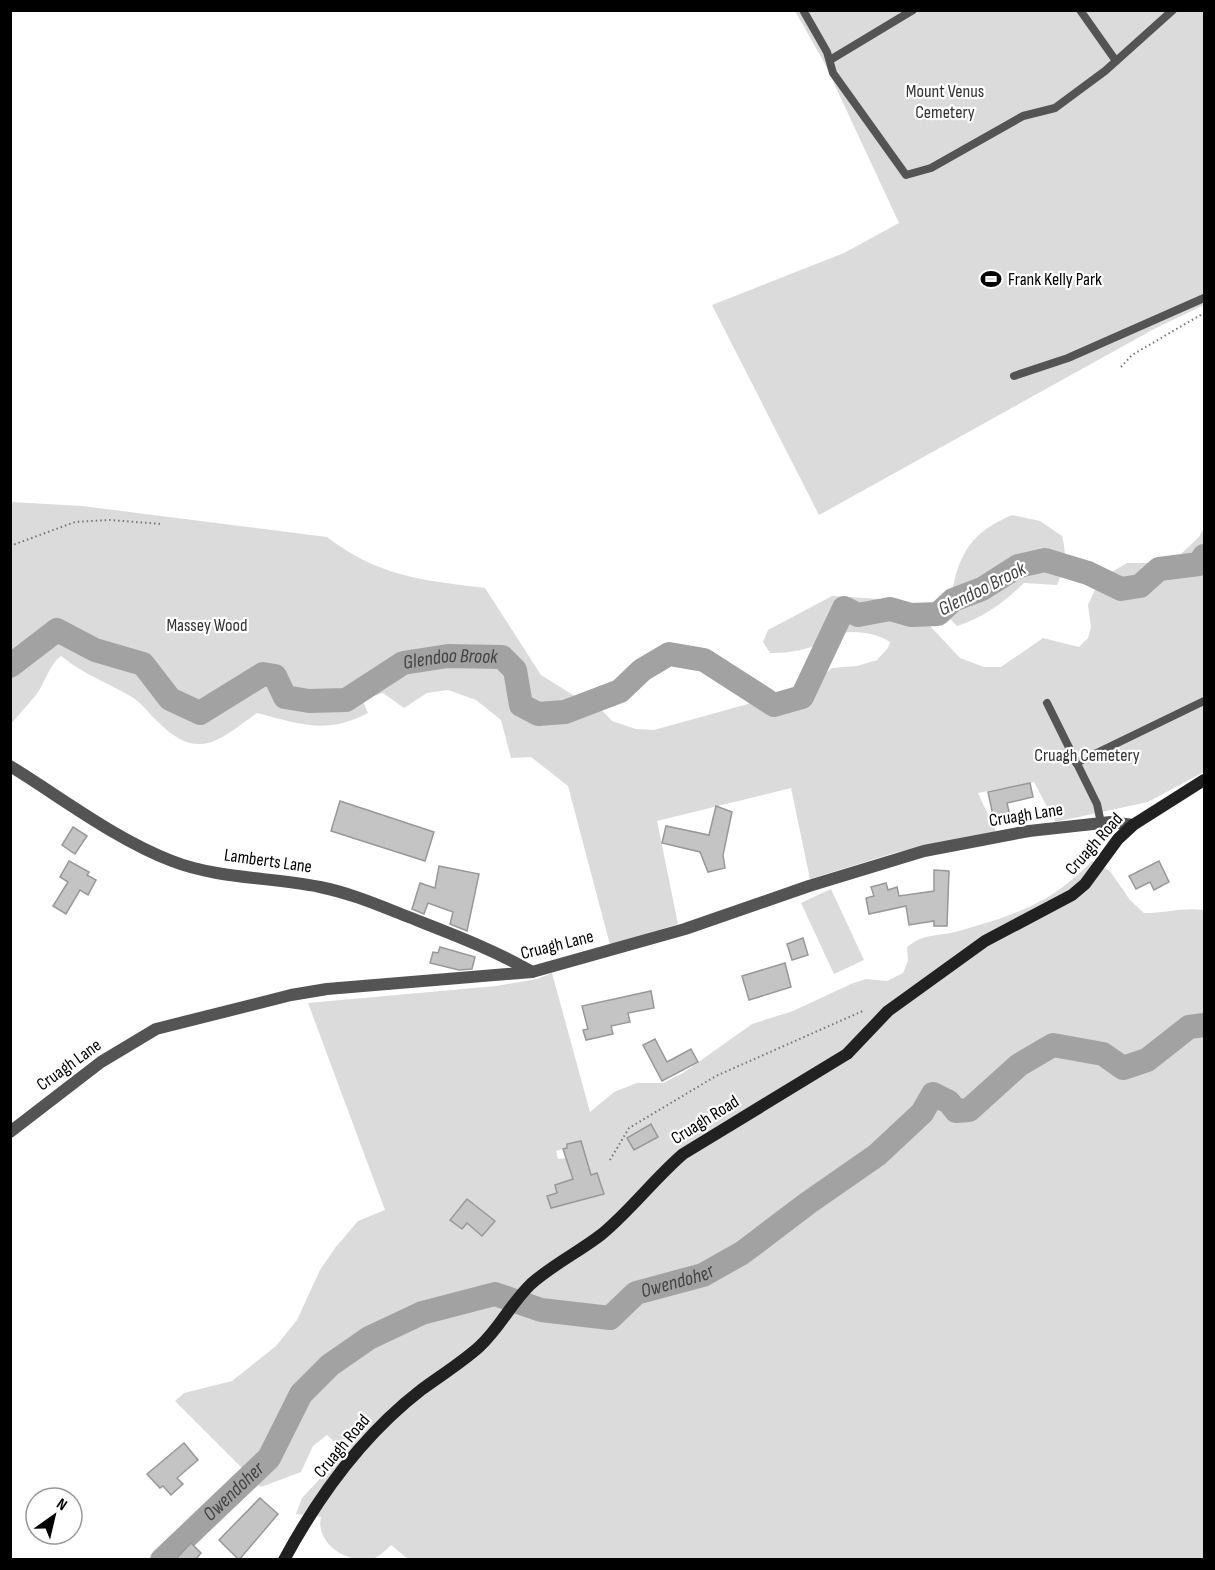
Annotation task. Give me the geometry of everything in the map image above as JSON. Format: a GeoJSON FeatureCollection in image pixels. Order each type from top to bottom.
{"type":"FeatureCollection","features":[{"type":"Feature","properties":{"kind":"main road","name":"Cruagh Road"},"geometry":{"type":"LineString","coordinates":[[284,1560],[306,1522],[352,1459],[399,1409],[477,1349],[533,1282],[603,1233],[659,1174],[683,1154],[847,1054],[888,1011],[984,941],[1072,895],[1085,884],[1118,839],[1133,825],[1204,780]]}},
{"type":"Feature","properties":{"kind":"street","name":"Lamberts Lane"},"geometry":{"type":"LineString","coordinates":[[10,766],[133,842],[173,861],[220,873],[282,880],[354,896],[474,944],[532,972]]}},
{"type":"Feature","properties":{"kind":"street","name":"Cruagh Lane"},"geometry":{"type":"LineString","coordinates":[[10,1132],[101,1062],[156,1029],[291,995],[327,989],[532,972],[685,929],[809,886],[924,851],[1029,831],[1101,823],[1133,825]]}},
{"type":"Feature","properties":{"kind":"lane"},"geometry":{"type":"LineString","coordinates":[[803,10],[830,60],[829,64],[833,73],[906,175],[931,168],[1023,116],[1055,108],[1116,61],[1173,10]]}},
{"type":"Feature","properties":{"kind":"lane"},"geometry":{"type":"LineString","coordinates":[[830,60],[914,10]]}},
{"type":"Feature","properties":{"kind":"lane"},"geometry":{"type":"LineString","coordinates":[[1080,10],[1116,61]]}},
{"type":"Feature","properties":{"kind":"lane"},"geometry":{"type":"LineString","coordinates":[[1014,376],[1068,358],[1204,298]]}},
{"type":"Feature","properties":{"kind":"lane"},"geometry":{"type":"LineString","coordinates":[[1076,763],[1204,702]]}},
{"type":"Feature","properties":{"kind":"lane"},"geometry":{"type":"LineString","coordinates":[[1047,703],[1097,804],[1101,823]]}},
{"type":"Feature","properties":{"kind":"path"},"geometry":{"type":"LineString","coordinates":[[1121,367],[1132,355],[1204,313]]}},
{"type":"Feature","properties":{"kind":"path"},"geometry":{"type":"LineString","coordinates":[[10,546],[75,522],[110,519],[161,524]]}},
{"type":"Feature","properties":{"kind":"path"},"geometry":{"type":"LineString","coordinates":[[610,1160],[629,1128],[716,1076],[865,1010]]}},
{"type":"Feature","properties":{"kind":"green space","name":"Frank Kelly Park"},"geometry":{"type":"Polygon","coordinates":[[[795,11],[1204,11],[1204,305],[1154,329],[819,515],[712,305],[844,253],[899,223],[825,64],[795,11]]]}},
{"type":"Feature","properties":{"kind":"green space"},"geometry":{"type":"Polygon","coordinates":[[[11,502],[82,506],[327,537],[365,561],[383,569],[421,579],[485,588],[541,675],[573,695],[592,700],[612,721],[636,729],[654,730],[809,687],[832,668],[857,666],[877,660],[888,648],[890,642],[870,634],[855,632],[840,633],[815,646],[803,649],[770,653],[763,642],[768,630],[832,596],[896,600],[917,612],[960,658],[984,667],[1001,667],[1043,638],[1079,647],[1088,638],[1091,627],[1088,605],[1100,579],[1127,563],[1160,563],[1181,554],[1199,537],[1204,528],[1204,772],[1148,802],[1055,822],[1034,782],[978,793],[996,832],[894,853],[810,879],[791,788],[657,821],[678,924],[610,945],[568,786],[531,757],[511,758],[501,720],[476,700],[448,690],[427,693],[404,708],[383,693],[362,699],[368,713],[339,724],[326,726],[300,724],[257,713],[220,738],[209,743],[198,744],[186,742],[173,735],[136,700],[61,656],[53,664],[36,695],[11,724],[11,502]]]}},
{"type":"Feature","properties":{"kind":"green space"},"geometry":{"type":"Polygon","coordinates":[[[1012,515],[1040,521],[1062,536],[1064,561],[1057,585],[1024,583],[993,609],[957,626],[948,617],[948,608],[962,558],[967,548],[981,533],[1012,515]]]}},
{"type":"Feature","properties":{"kind":"green space"},"geometry":{"type":"Polygon","coordinates":[[[1092,861],[1110,871],[1130,900],[1144,913],[1204,910],[1204,1559],[409,1560],[391,1545],[382,1554],[362,1560],[343,1555],[328,1543],[320,1526],[321,1517],[296,1514],[302,1498],[345,1452],[327,1435],[313,1446],[301,1472],[261,1487],[175,1401],[184,1393],[232,1381],[276,1346],[297,1320],[320,1270],[335,1248],[358,1221],[385,1210],[308,1003],[496,986],[537,979],[552,973],[590,1112],[614,1092],[637,1083],[663,1083],[683,1073],[752,1024],[793,1011],[866,979],[887,981],[903,973],[908,961],[907,947],[914,942],[926,937],[959,931],[1015,913],[1046,898],[1092,861]],[[567,1148],[556,1151],[558,1159],[566,1158],[573,1179],[555,1185],[557,1193],[548,1196],[552,1208],[603,1194],[597,1173],[591,1175],[567,1148]],[[467,1199],[450,1219],[462,1229],[467,1223],[482,1236],[494,1221],[467,1199]]]}},
{"type":"Feature","properties":{"kind":"green space"},"geometry":{"type":"Polygon","coordinates":[[[831,889],[864,960],[834,974],[801,903],[831,889]]]}},
{"type":"Feature","properties":{"kind":"building"},"geometry":{"type":"Polygon","coordinates":[[[1030,783],[1033,797],[1007,803],[1010,816],[994,820],[988,792],[1030,783]]]}},
{"type":"Feature","properties":{"kind":"building"},"geometry":{"type":"Polygon","coordinates":[[[340,801],[434,832],[425,861],[331,831],[340,801]]]}},
{"type":"Feature","properties":{"kind":"building"},"geometry":{"type":"Polygon","coordinates":[[[716,806],[732,812],[723,855],[725,868],[708,872],[700,852],[662,843],[666,826],[709,835],[716,806]]]}},
{"type":"Feature","properties":{"kind":"building"},"geometry":{"type":"Polygon","coordinates":[[[73,827],[87,836],[75,854],[62,845],[73,827]]]}},
{"type":"Feature","properties":{"kind":"building"},"geometry":{"type":"Polygon","coordinates":[[[69,861],[89,872],[87,875],[96,880],[88,895],[80,890],[66,914],[53,906],[68,882],[60,877],[69,861]]]}},
{"type":"Feature","properties":{"kind":"building"},"geometry":{"type":"Polygon","coordinates":[[[1159,861],[1169,882],[1154,890],[1150,882],[1136,889],[1129,876],[1159,861]]]}},
{"type":"Feature","properties":{"kind":"building"},"geometry":{"type":"Polygon","coordinates":[[[439,866],[479,874],[467,931],[450,924],[453,912],[428,903],[424,914],[412,909],[420,883],[435,888],[439,866]]]}},
{"type":"Feature","properties":{"kind":"building"},"geometry":{"type":"Polygon","coordinates":[[[934,870],[949,871],[947,926],[934,926],[934,921],[909,925],[906,906],[869,914],[866,898],[874,896],[871,887],[886,883],[888,890],[897,887],[899,896],[934,891],[934,870]]]}},
{"type":"Feature","properties":{"kind":"building"},"geometry":{"type":"Polygon","coordinates":[[[803,938],[808,955],[792,960],[787,944],[803,938]]]}},
{"type":"Feature","properties":{"kind":"building"},"geometry":{"type":"Polygon","coordinates":[[[440,947],[475,957],[472,969],[459,970],[430,963],[433,952],[438,953],[440,947]]]}},
{"type":"Feature","properties":{"kind":"building"},"geometry":{"type":"Polygon","coordinates":[[[785,963],[791,987],[749,1000],[742,976],[785,963]]]}},
{"type":"Feature","properties":{"kind":"building"},"geometry":{"type":"Polygon","coordinates":[[[651,991],[654,1008],[628,1013],[630,1022],[611,1026],[613,1034],[586,1040],[583,1030],[588,1029],[582,1006],[651,991]]]}},
{"type":"Feature","properties":{"kind":"building"},"geometry":{"type":"Polygon","coordinates":[[[655,1039],[667,1062],[691,1049],[698,1062],[662,1081],[643,1045],[655,1039]]]}},
{"type":"Feature","properties":{"kind":"building"},"geometry":{"type":"Polygon","coordinates":[[[651,1124],[658,1137],[634,1150],[627,1138],[651,1124]]]}},
{"type":"Feature","properties":{"kind":"building"},"geometry":{"type":"Polygon","coordinates":[[[581,1141],[591,1175],[597,1173],[604,1194],[551,1208],[547,1196],[557,1193],[555,1185],[573,1179],[563,1149],[567,1148],[567,1144],[581,1141]]]}},
{"type":"Feature","properties":{"kind":"building"},"geometry":{"type":"Polygon","coordinates":[[[467,1199],[495,1221],[482,1236],[467,1223],[462,1229],[450,1220],[467,1199]]]}},
{"type":"Feature","properties":{"kind":"building"},"geometry":{"type":"Polygon","coordinates":[[[184,1443],[198,1460],[177,1478],[183,1484],[171,1495],[163,1486],[160,1488],[147,1474],[184,1443]]]}},
{"type":"Feature","properties":{"kind":"building"},"geometry":{"type":"Polygon","coordinates":[[[260,1498],[278,1514],[239,1560],[219,1540],[260,1498]]]}},
{"type":"Feature","properties":{"kind":"building"},"geometry":{"type":"Polygon","coordinates":[[[191,1543],[201,1553],[195,1560],[175,1560],[191,1543]]]}},
{"type":"Feature","properties":{"kind":"waterway","name":"Glendoo Brook"},"geometry":{"type":"LineString","coordinates":[[10,666],[57,630],[95,650],[143,664],[170,699],[200,713],[263,674],[275,676],[285,697],[309,701],[346,700],[403,663],[448,656],[502,657],[515,670],[521,705],[538,714],[565,712],[620,691],[642,670],[669,654],[704,660],[774,705],[802,697],[844,608],[858,615],[890,609],[911,615],[938,614],[953,600],[982,589],[1018,566],[1045,560],[1088,573],[1121,589],[1140,586],[1159,569],[1199,564],[1204,556]]}},
{"type":"Feature","properties":{"kind":"waterway","name":"Owendoher"},"geometry":{"type":"LineString","coordinates":[[162,1560],[269,1458],[301,1394],[330,1365],[369,1338],[422,1313],[495,1294],[541,1310],[610,1318],[636,1293],[703,1275],[742,1253],[877,1155],[922,1113],[933,1094],[949,1102],[956,1111],[969,1110],[1019,1065],[1053,1045],[1103,1054],[1123,1068],[1147,1060],[1189,1027],[1204,1025]]}},
{"type":"Feature","properties":{"kind":"place","name":"Frank Kelly Park"},"geometry":{"type":"Point","coordinates":[991,279]}},
{"type":"Feature","properties":{"kind":"park label","name":"Mount Venus Cemetery"},"geometry":{"type":"Point","coordinates":[945,101]}},
{"type":"Feature","properties":{"kind":"park label","name":"Massey Wood"},"geometry":{"type":"Point","coordinates":[207,625]}},
{"type":"Feature","properties":{"kind":"park label","name":"Cruagh Cemetery"},"geometry":{"type":"Point","coordinates":[1087,755]}}]}
